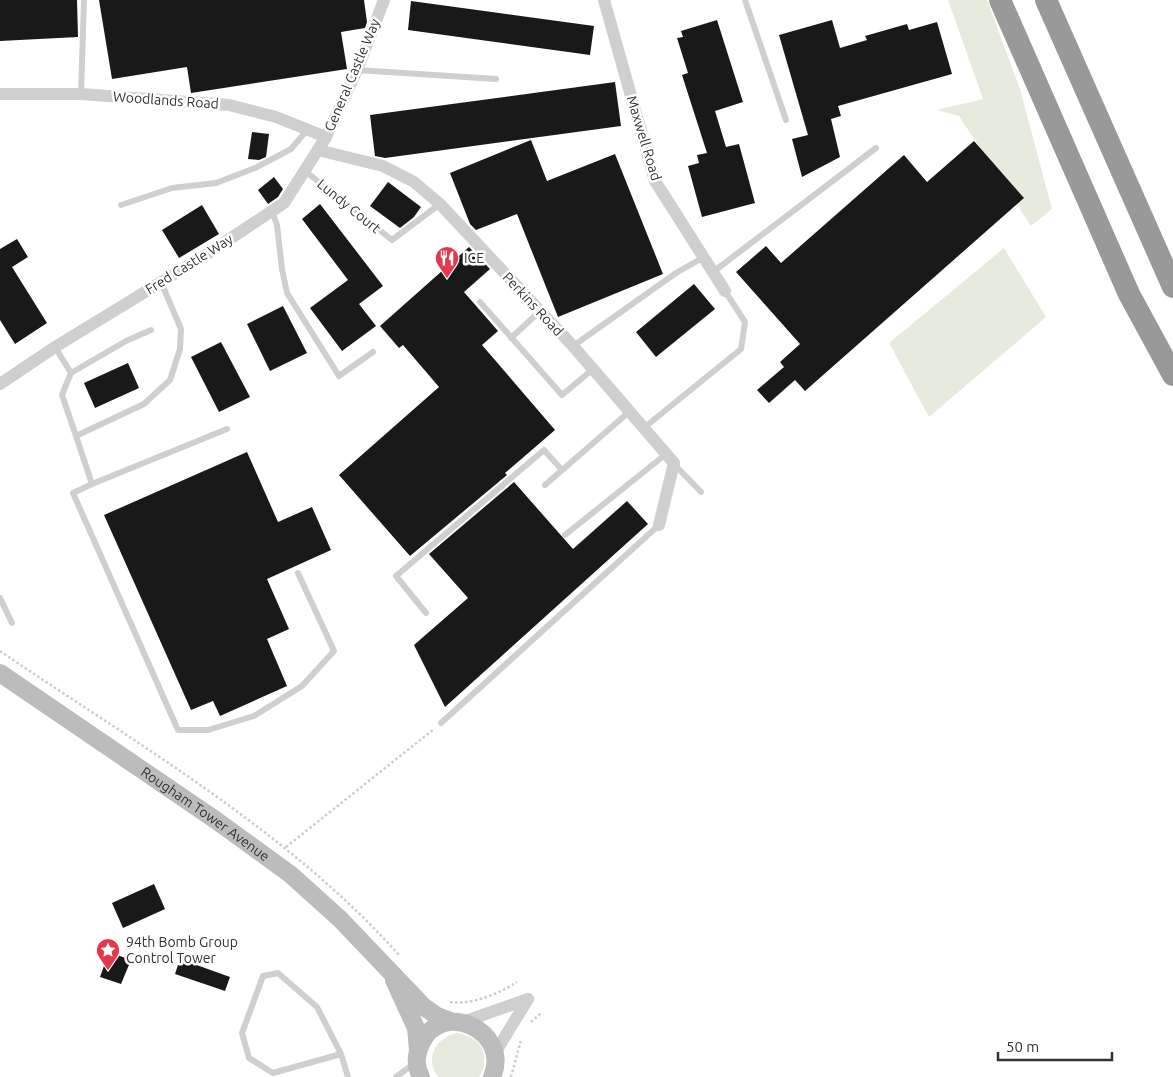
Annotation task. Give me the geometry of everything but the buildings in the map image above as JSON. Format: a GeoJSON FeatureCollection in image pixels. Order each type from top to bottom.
{"type":"FeatureCollection","features":[{"type":"Feature","properties":{"kind":"highway"},"geometry":{"type":"LineString","coordinates":[[1000,0],[1129,294],[1173,375]]}},
{"type":"Feature","properties":{"kind":"highway"},"geometry":{"type":"LineString","coordinates":[[1046,0],[1173,287]]}},
{"type":"Feature","properties":{"kind":"street","name":"General Castle Way"},"geometry":{"type":"LineString","coordinates":[[318,150],[357,70],[384,0]]}},
{"type":"Feature","properties":{"kind":"street","name":"Maxwell Road"},"geometry":{"type":"LineString","coordinates":[[604,0],[655,181],[725,291]]}},
{"type":"Feature","properties":{"kind":"street","name":"Woodlands Road"},"geometry":{"type":"LineString","coordinates":[[0,94],[82,94],[229,104],[276,117],[326,137]]}},
{"type":"Feature","properties":{"kind":"street","name":"Fred Castle Way"},"geometry":{"type":"LineString","coordinates":[[0,384],[40,359],[55,347],[284,203],[318,150]]}},
{"type":"Feature","properties":{"kind":"street","name":"Perkins Road"},"geometry":{"type":"LineString","coordinates":[[318,150],[383,166],[414,182],[440,204],[573,346],[670,458]]}},
{"type":"Feature","properties":{"kind":"street"},"geometry":{"type":"LineString","coordinates":[[658,525],[670,458]]}},
{"type":"Feature","properties":{"kind":"street","name":"Rougham Tower Avenue"},"geometry":{"type":"LineString","coordinates":[[0,673],[217,821],[290,874],[340,919],[424,1007],[436,1016],[474,1026],[484,1032],[491,1042],[495,1053]]}},
{"type":"Feature","properties":{"kind":"street","name":"Rougham Tower Avenue"},"geometry":{"type":"LineString","coordinates":[[392,975],[416,1028],[419,1063]]}},
{"type":"Feature","properties":{"kind":"street"},"geometry":{"type":"LineString","coordinates":[[419,1063],[430,1031],[528,999],[495,1053],[493,1075]]}},
{"type":"Feature","properties":{"kind":"lane"},"geometry":{"type":"LineString","coordinates":[[82,94],[84,0]]}},
{"type":"Feature","properties":{"kind":"lane"},"geometry":{"type":"LineString","coordinates":[[745,0],[786,120]]}},
{"type":"Feature","properties":{"kind":"lane"},"geometry":{"type":"LineString","coordinates":[[357,70],[496,78]]}},
{"type":"Feature","properties":{"kind":"lane"},"geometry":{"type":"LineString","coordinates":[[121,205],[172,188],[216,183],[255,168],[291,149],[308,130]]}},
{"type":"Feature","properties":{"kind":"lane"},"geometry":{"type":"LineString","coordinates":[[713,272],[876,148]]}},
{"type":"Feature","properties":{"kind":"lane","name":"Lundy Court"},"geometry":{"type":"LineString","coordinates":[[305,171],[392,240],[440,204]]}},
{"type":"Feature","properties":{"kind":"lane"},"geometry":{"type":"LineString","coordinates":[[272,211],[277,225],[287,293],[339,376],[373,352]]}},
{"type":"Feature","properties":{"kind":"lane"},"geometry":{"type":"LineString","coordinates":[[573,346],[676,273],[704,257]]}},
{"type":"Feature","properties":{"kind":"lane"},"geometry":{"type":"LineString","coordinates":[[76,436],[144,404],[170,380],[180,349],[181,328],[161,282]]}},
{"type":"Feature","properties":{"kind":"lane"},"geometry":{"type":"LineString","coordinates":[[644,428],[741,349],[745,322],[725,291]]}},
{"type":"Feature","properties":{"kind":"lane"},"geometry":{"type":"LineString","coordinates":[[480,302],[562,395],[592,369]]}},
{"type":"Feature","properties":{"kind":"lane"},"geometry":{"type":"LineString","coordinates":[[511,338],[540,311]]}},
{"type":"Feature","properties":{"kind":"lane"},"geometry":{"type":"LineString","coordinates":[[92,484],[62,396],[71,373],[126,341],[151,330]]}},
{"type":"Feature","properties":{"kind":"lane"},"geometry":{"type":"LineString","coordinates":[[55,347],[71,373]]}},
{"type":"Feature","properties":{"kind":"lane"},"geometry":{"type":"LineString","coordinates":[[545,485],[630,411]]}},
{"type":"Feature","properties":{"kind":"lane"},"geometry":{"type":"LineString","coordinates":[[227,429],[73,493],[178,730],[208,730],[254,716],[302,686],[334,651],[298,573]]}},
{"type":"Feature","properties":{"kind":"lane"},"geometry":{"type":"LineString","coordinates":[[426,613],[396,576],[544,450],[562,470]]}},
{"type":"Feature","properties":{"kind":"lane"},"geometry":{"type":"LineString","coordinates":[[565,535],[670,458]]}},
{"type":"Feature","properties":{"kind":"lane","name":"Perkins Road"},"geometry":{"type":"LineString","coordinates":[[670,458],[701,492]]}},
{"type":"Feature","properties":{"kind":"lane"},"geometry":{"type":"LineString","coordinates":[[441,723],[658,525]]}},
{"type":"Feature","properties":{"kind":"lane"},"geometry":{"type":"LineString","coordinates":[[0,598],[12,623]]}},
{"type":"Feature","properties":{"kind":"lane"},"geometry":{"type":"LineString","coordinates":[[341,1054],[273,1073],[249,1058],[242,1033],[263,976],[278,973],[317,1007],[341,1054],[348,1077]]}},
{"type":"Feature","properties":{"kind":"lane"},"geometry":{"type":"LineString","coordinates":[[396,1077],[419,1063]]}},
{"type":"Feature","properties":{"kind":"path"},"geometry":{"type":"LineString","coordinates":[[285,847],[441,723]]}},
{"type":"Feature","properties":{"kind":"path"},"geometry":{"type":"LineString","coordinates":[[527,1027],[541,1013]]}},
{"type":"Feature","properties":{"kind":"path"},"geometry":{"type":"LineString","coordinates":[[511,1077],[523,1034]]}},
{"type":"Feature","properties":{"kind":"shaded area"},"geometry":{"type":"Polygon","coordinates":[[[948,0],[987,0],[1020,89],[1052,209],[1031,226],[959,116],[937,110],[983,99],[948,0]]]}},
{"type":"Feature","properties":{"kind":"shaded area"},"geometry":{"type":"Polygon","coordinates":[[[1004,248],[1046,317],[929,417],[889,343],[1004,248]]]}},
{"type":"Feature","properties":{"kind":"shaded area"},"geometry":{"type":"Polygon","coordinates":[[[457,1033],[472,1038],[482,1048],[484,1062],[479,1077],[438,1077],[434,1070],[432,1056],[434,1049],[443,1039],[457,1033]]]}},
{"type":"Feature","properties":{"kind":"place","name":"ICE"},"geometry":{"type":"Point","coordinates":[447,279]}},
{"type":"Feature","properties":{"kind":"place","name":"94th Bomb Group Control Tower"},"geometry":{"type":"Point","coordinates":[108,971]}}]}
